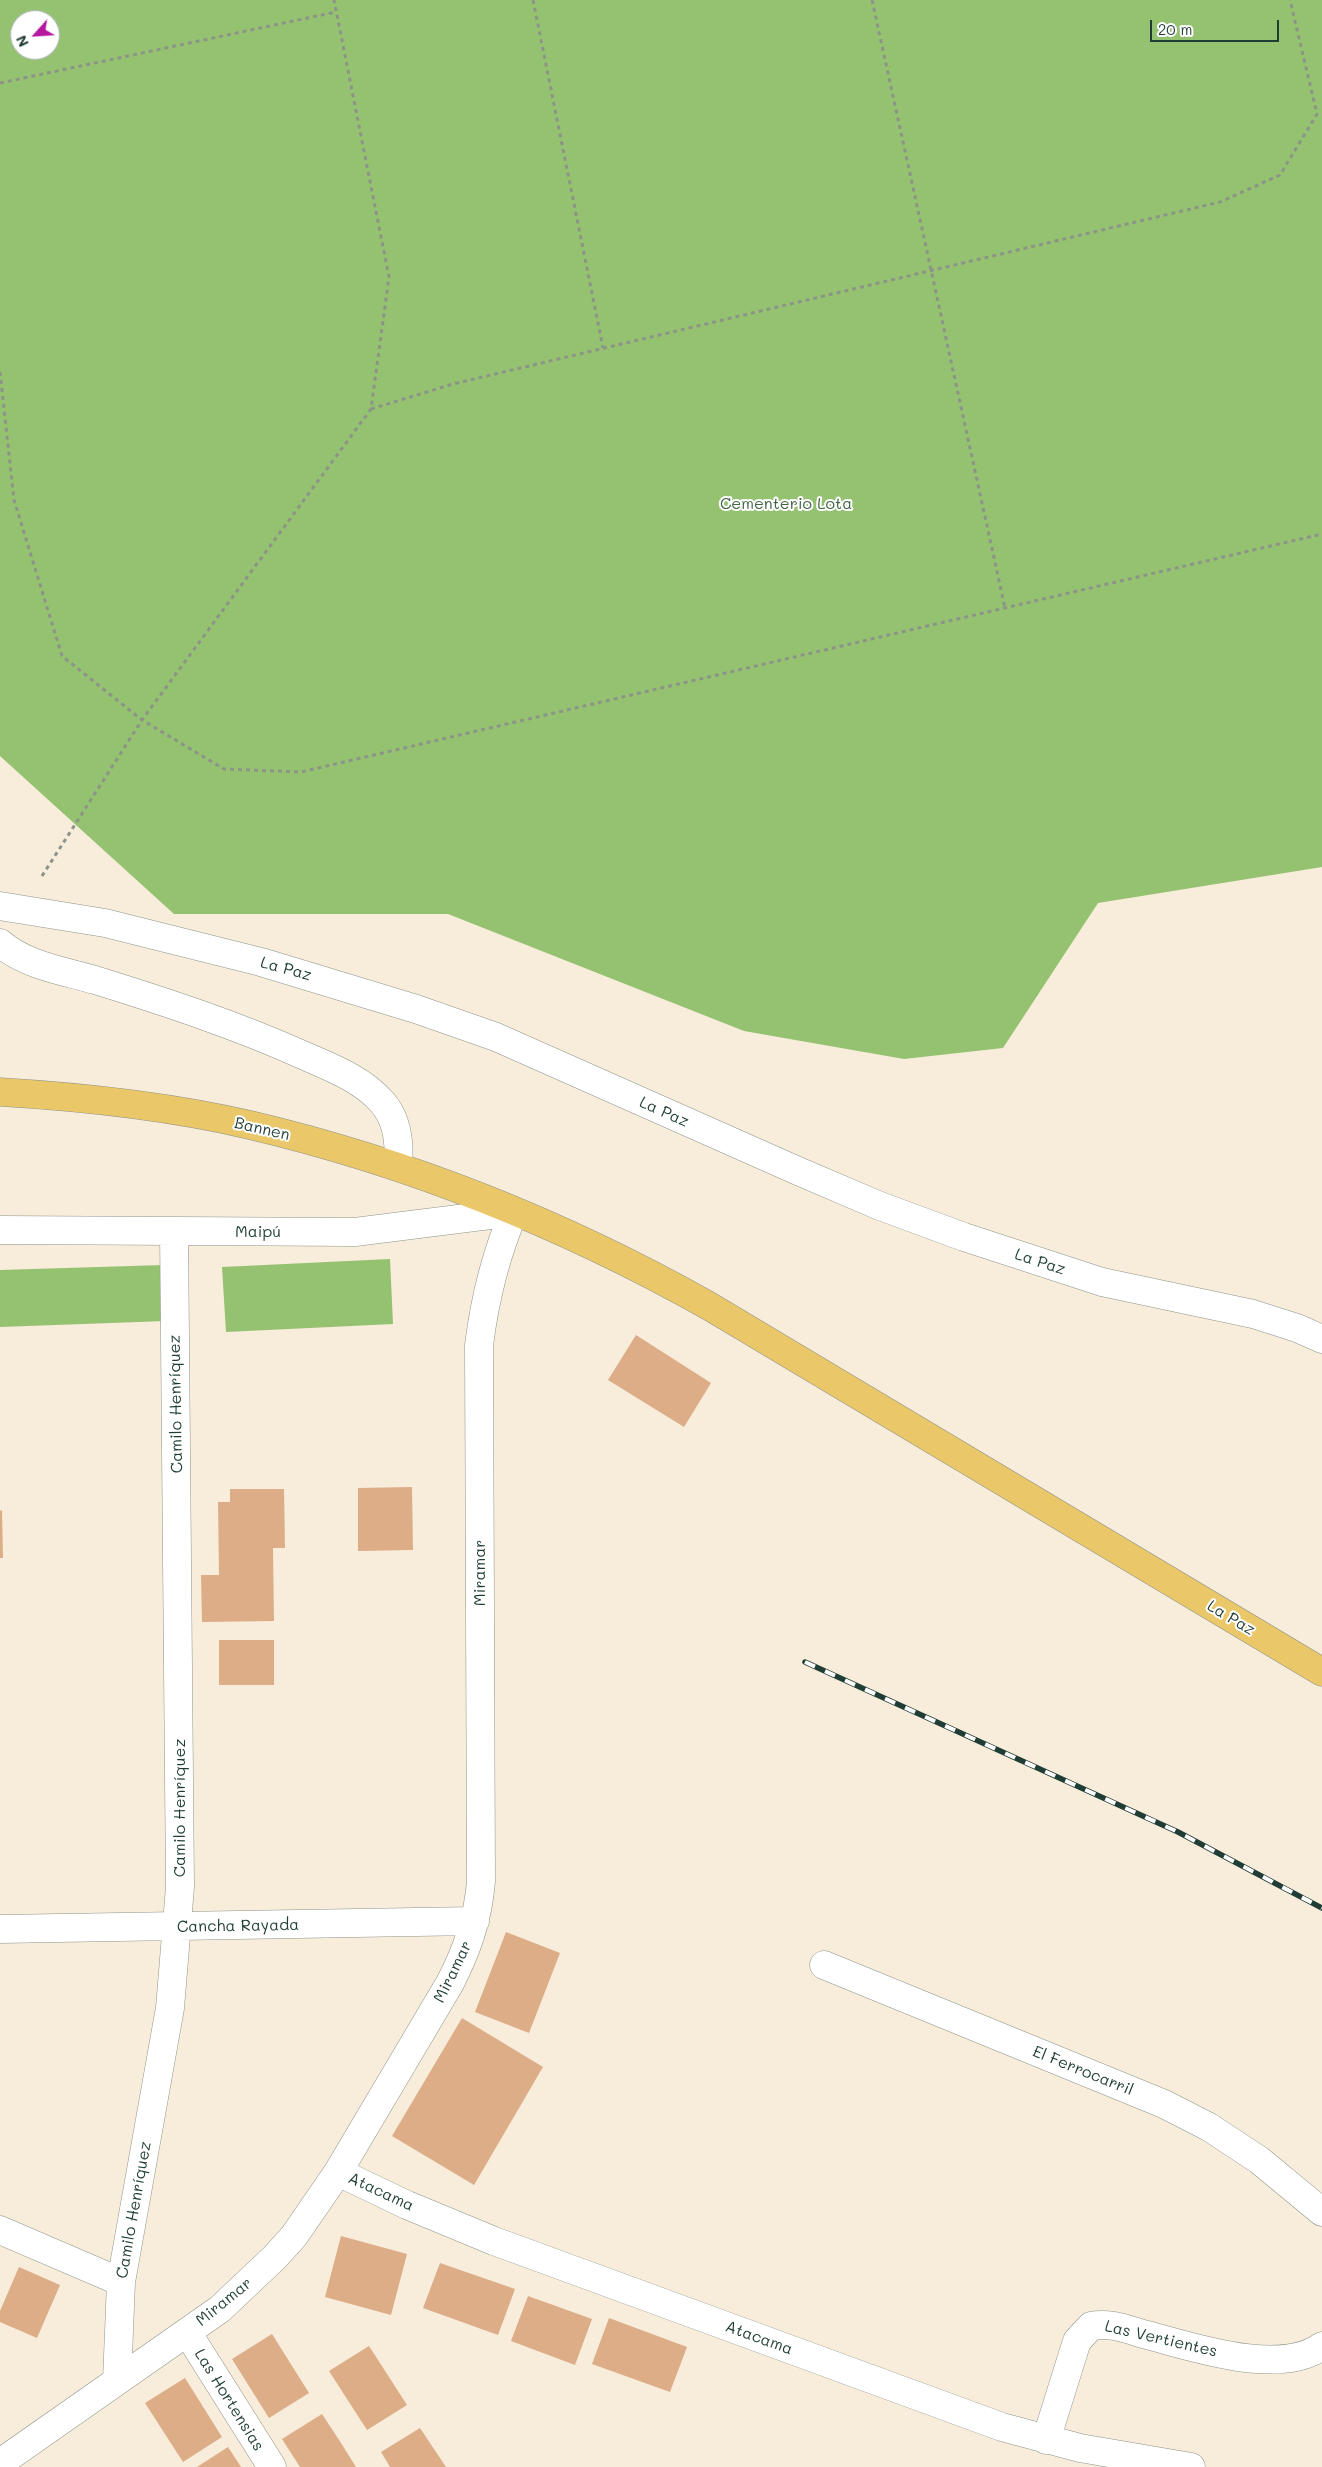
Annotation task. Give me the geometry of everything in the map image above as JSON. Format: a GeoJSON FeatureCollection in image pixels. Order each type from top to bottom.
{"type":"FeatureCollection","features":[{"type":"Feature","properties":{"kind":"main road","name":"Bannen"},"geometry":{"type":"LineString","coordinates":[[0,1092],[79,1097],[182,1112],[249,1125],[398,1166],[514,1212]]}},
{"type":"Feature","properties":{"kind":"main road","name":"La Paz"},"geometry":{"type":"LineString","coordinates":[[514,1212],[574,1236],[634,1264],[709,1306],[1322,1672]]}},
{"type":"Feature","properties":{"kind":"street","name":"La Paz"},"geometry":{"type":"LineString","coordinates":[[11,907],[105,923],[261,962],[416,1009],[496,1037],[798,1171],[880,1206],[964,1237],[1102,1282],[1253,1314],[1297,1328],[1322,1339]]}},
{"type":"Feature","properties":{"kind":"street"},"geometry":{"type":"LineString","coordinates":[[0,944],[22,958],[147,996],[250,1032],[348,1076],[371,1091],[392,1116],[400,1149],[398,1166]]}},
{"type":"Feature","properties":{"kind":"street","name":"Maipú"},"geometry":{"type":"LineString","coordinates":[[0,1230],[355,1232],[514,1212]]}},
{"type":"Feature","properties":{"kind":"street","name":"Miramar"},"geometry":{"type":"LineString","coordinates":[[0,2463],[220,2308],[275,2257],[294,2236],[338,2172],[450,1983],[465,1954],[475,1921],[480,1881],[479,1345],[491,1275],[499,1247],[514,1212]]}},
{"type":"Feature","properties":{"kind":"street","name":"Camilo Henríquez"},"geometry":{"type":"LineString","coordinates":[[117,2381],[121,2282],[170,2008],[180,1887],[174,1231]]}},
{"type":"Feature","properties":{"kind":"street","name":"Cancha Rayada"},"geometry":{"type":"LineString","coordinates":[[0,1929],[475,1921]]}},
{"type":"Feature","properties":{"kind":"street","name":"El Ferrocarril"},"geometry":{"type":"LineString","coordinates":[[824,1965],[1164,2104],[1209,2127],[1259,2160],[1322,2212]]}},
{"type":"Feature","properties":{"kind":"street","name":"Atacama"},"geometry":{"type":"LineString","coordinates":[[338,2172],[407,2205],[494,2241],[943,2406],[1046,2440],[1191,2467]]}},
{"type":"Feature","properties":{"kind":"street"},"geometry":{"type":"LineString","coordinates":[[0,2230],[121,2282]]}},
{"type":"Feature","properties":{"kind":"street","name":"Las Vertientes"},"geometry":{"type":"LineString","coordinates":[[1046,2440],[1077,2341],[1091,2326],[1110,2324],[1191,2347],[1258,2360],[1279,2359],[1304,2354],[1322,2346]]}},
{"type":"Feature","properties":{"kind":"street","name":"Las Hortensias"},"geometry":{"type":"LineString","coordinates":[[187,2332],[272,2467]]}},
{"type":"Feature","properties":{"kind":"path"},"geometry":{"type":"LineString","coordinates":[[11,907],[142,720],[371,409],[389,277],[334,0]]}},
{"type":"Feature","properties":{"kind":"path"},"geometry":{"type":"LineString","coordinates":[[533,0],[603,348]]}},
{"type":"Feature","properties":{"kind":"path"},"geometry":{"type":"LineString","coordinates":[[872,0],[1005,608]]}},
{"type":"Feature","properties":{"kind":"path"},"geometry":{"type":"LineString","coordinates":[[371,409],[453,384],[1220,202],[1280,175],[1317,114],[1290,0]]}},
{"type":"Feature","properties":{"kind":"path"},"geometry":{"type":"LineString","coordinates":[[0,83],[336,12]]}},
{"type":"Feature","properties":{"kind":"path"},"geometry":{"type":"LineString","coordinates":[[0,372],[14,500],[62,656],[142,720],[224,769],[301,772],[1322,534]]}},
{"type":"Feature","properties":{"kind":"green space","name":"Cementerio Lota"},"geometry":{"type":"Polygon","coordinates":[[[0,0],[1322,0],[1322,867],[1098,903],[1003,1048],[904,1059],[744,1031],[448,914],[174,914],[0,756],[0,0]]]}},
{"type":"Feature","properties":{"kind":"green space"},"geometry":{"type":"Polygon","coordinates":[[[390,1259],[393,1324],[226,1332],[222,1267],[390,1259]]]}},
{"type":"Feature","properties":{"kind":"green space"},"geometry":{"type":"Polygon","coordinates":[[[164,1265],[166,1321],[0,1327],[0,1270],[164,1265]]]}},
{"type":"Feature","properties":{"kind":"building"},"geometry":{"type":"Polygon","coordinates":[[[636,1335],[711,1383],[684,1427],[608,1380],[636,1335]]]}},
{"type":"Feature","properties":{"kind":"building"},"geometry":{"type":"Polygon","coordinates":[[[412,1487],[413,1550],[358,1551],[358,1488],[412,1487]]]}},
{"type":"Feature","properties":{"kind":"building"},"geometry":{"type":"Polygon","coordinates":[[[230,1489],[284,1489],[285,1548],[273,1548],[274,1621],[202,1622],[201,1575],[219,1575],[218,1502],[230,1502],[230,1489]]]}},
{"type":"Feature","properties":{"kind":"building"},"geometry":{"type":"Polygon","coordinates":[[[2,1510],[3,1558],[0,1558],[0,1511],[2,1510]]]}},
{"type":"Feature","properties":{"kind":"building"},"geometry":{"type":"Polygon","coordinates":[[[219,1640],[274,1640],[274,1685],[219,1685],[219,1640]]]}},
{"type":"Feature","properties":{"kind":"building"},"geometry":{"type":"Polygon","coordinates":[[[506,1932],[560,1953],[529,2033],[475,2012],[506,1932]]]}},
{"type":"Feature","properties":{"kind":"building"},"geometry":{"type":"Polygon","coordinates":[[[462,2018],[543,2067],[474,2185],[392,2136],[462,2018]]]}},
{"type":"Feature","properties":{"kind":"building"},"geometry":{"type":"Polygon","coordinates":[[[341,2236],[407,2254],[391,2315],[325,2297],[341,2236]]]}},
{"type":"Feature","properties":{"kind":"building"},"geometry":{"type":"Polygon","coordinates":[[[440,2263],[515,2289],[498,2335],[423,2308],[440,2263]]]}},
{"type":"Feature","properties":{"kind":"building"},"geometry":{"type":"Polygon","coordinates":[[[19,2267],[60,2285],[37,2338],[0,2322],[0,2311],[19,2267]]]}},
{"type":"Feature","properties":{"kind":"building"},"geometry":{"type":"Polygon","coordinates":[[[528,2296],[592,2319],[575,2365],[511,2341],[528,2296]]]}},
{"type":"Feature","properties":{"kind":"building"},"geometry":{"type":"Polygon","coordinates":[[[609,2318],[687,2347],[670,2392],[592,2364],[609,2318]]]}},
{"type":"Feature","properties":{"kind":"building"},"geometry":{"type":"Polygon","coordinates":[[[272,2334],[309,2393],[269,2418],[232,2359],[272,2334]]]}},
{"type":"Feature","properties":{"kind":"building"},"geometry":{"type":"Polygon","coordinates":[[[369,2346],[407,2405],[367,2430],[329,2371],[369,2346]]]}},
{"type":"Feature","properties":{"kind":"building"},"geometry":{"type":"Polygon","coordinates":[[[185,2378],[222,2437],[183,2462],[145,2403],[185,2378]]]}},
{"type":"Feature","properties":{"kind":"building"},"geometry":{"type":"Polygon","coordinates":[[[322,2414],[356,2467],[300,2467],[282,2439],[322,2414]]]}},
{"type":"Feature","properties":{"kind":"building"},"geometry":{"type":"Polygon","coordinates":[[[420,2428],[446,2467],[390,2467],[381,2452],[420,2428]]]}},
{"type":"Feature","properties":{"kind":"building"},"geometry":{"type":"Polygon","coordinates":[[[228,2447],[241,2467],[197,2467],[228,2447]]]}},
{"type":"Feature","properties":{"kind":"railway"},"geometry":{"type":"LineString","coordinates":[[805,1662],[1178,1832],[1322,1908]]}}]}
